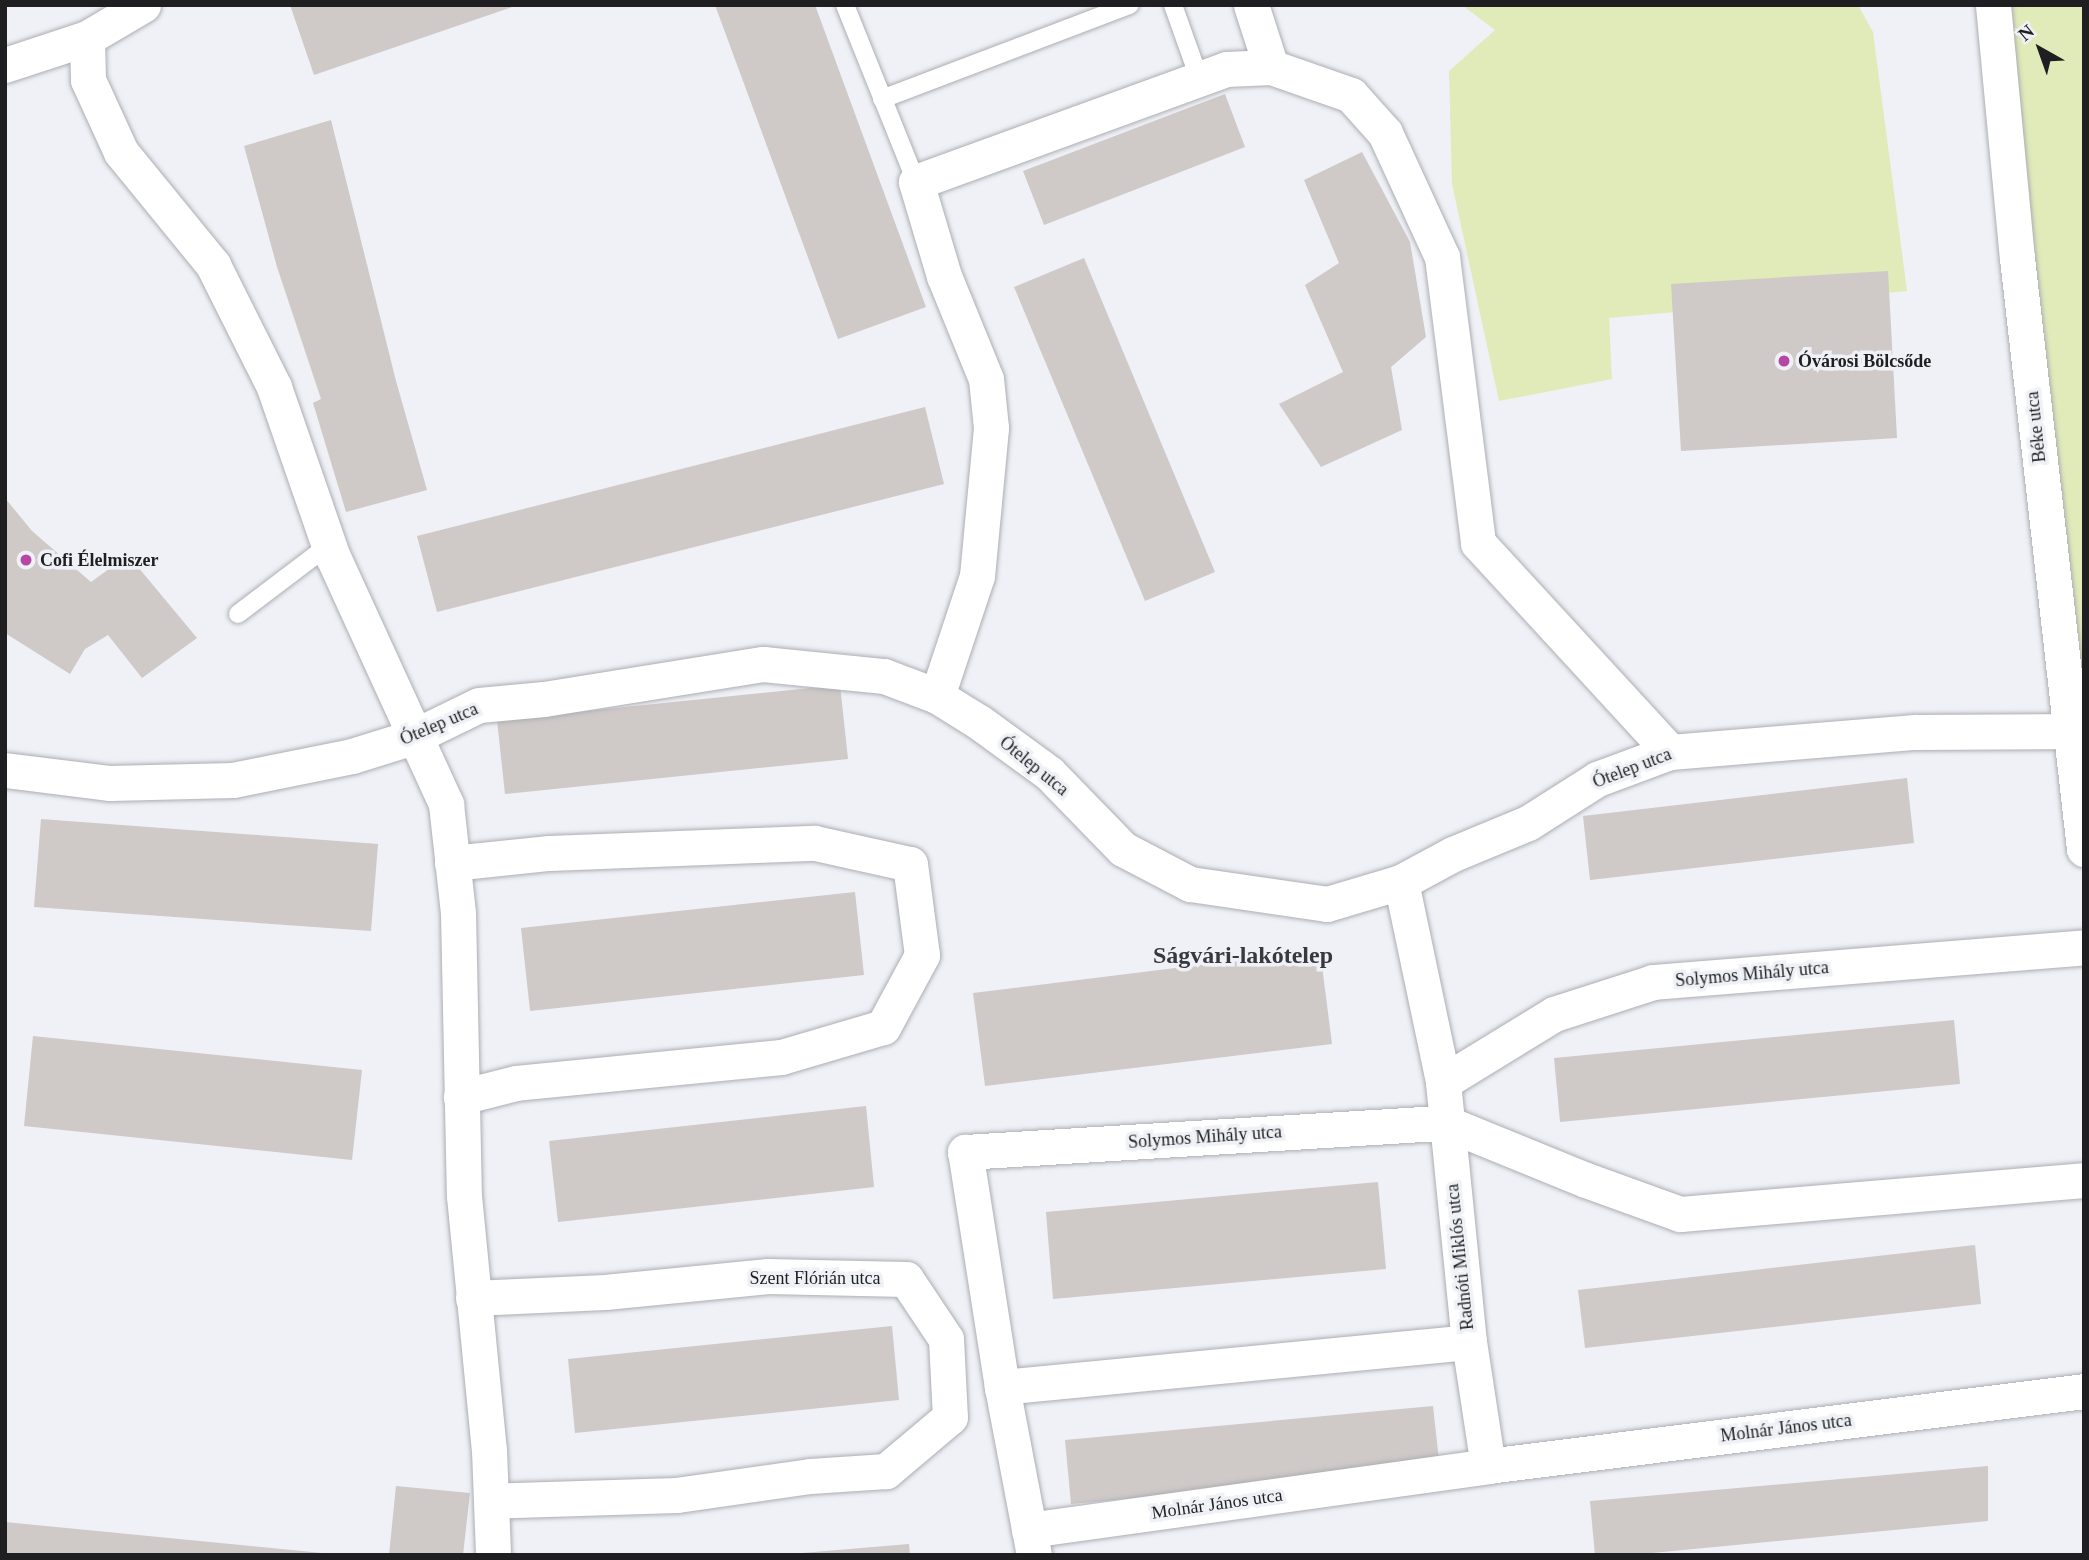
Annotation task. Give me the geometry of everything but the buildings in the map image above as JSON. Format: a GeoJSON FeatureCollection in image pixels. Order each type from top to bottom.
{"type":"FeatureCollection","features":[{"type":"Feature","properties":{"kind":"street"},"geometry":{"type":"LineString","coordinates":[[5,65],[87,38],[144,5]]}},
{"type":"Feature","properties":{"kind":"street"},"geometry":{"type":"LineString","coordinates":[[1251,5],[1271,67]]}},
{"type":"Feature","properties":{"kind":"street","name":"Béke utca"},"geometry":{"type":"LineString","coordinates":[[1993,5],[2017,258],[2077,731],[2084,849]]}},
{"type":"Feature","properties":{"kind":"street"},"geometry":{"type":"LineString","coordinates":[[87,38],[88,80],[121,152],[213,265],[274,387],[329,545],[413,737],[446,804],[458,913],[464,1196],[489,1450],[493,1555]]}},
{"type":"Feature","properties":{"kind":"street"},"geometry":{"type":"LineString","coordinates":[[936,696],[977,576],[991,428],[986,379],[944,276],[916,182],[1226,69],[1271,67],[1351,95],[1385,133],[1442,257],[1478,543],[1670,752]]}},
{"type":"Feature","properties":{"kind":"street","name":"Ótelep utca"},"geometry":{"type":"LineString","coordinates":[[5,770],[110,783],[233,780],[352,756],[413,737],[480,705],[544,699],[763,664],[884,676],[936,696],[1049,773],[1123,849],[1190,884],[1327,904],[1401,882],[1453,854],[1528,823],[1597,779],[1670,752],[1915,732],[2077,731]]}},
{"type":"Feature","properties":{"kind":"street"},"geometry":{"type":"LineString","coordinates":[[453,863],[549,853],[815,843],[909,864],[922,955],[883,1027],[781,1057],[516,1083],[461,1097]]}},
{"type":"Feature","properties":{"kind":"street"},"geometry":{"type":"LineString","coordinates":[[1401,882],[1443,1082],[1446,1122],[1586,1180],[1680,1214],[2084,1180]]}},
{"type":"Feature","properties":{"kind":"street","name":"Solymos Mihály utca"},"geometry":{"type":"LineString","coordinates":[[1443,1082],[1554,1014],[1653,982],[2084,947]]}},
{"type":"Feature","properties":{"kind":"street","name":"Solymos Mihály utca"},"geometry":{"type":"LineString","coordinates":[[1002,1387],[965,1152],[1446,1122]]}},
{"type":"Feature","properties":{"kind":"street","name":"Radnóti Miklós utca"},"geometry":{"type":"LineString","coordinates":[[1002,1387],[1469,1342],[1446,1122]]}},
{"type":"Feature","properties":{"kind":"street","name":"Szent Flórián utca"},"geometry":{"type":"LineString","coordinates":[[473,1298],[605,1292],[768,1276],[906,1279],[946,1339],[950,1417],[886,1471],[810,1476],[677,1495],[491,1501]]}},
{"type":"Feature","properties":{"kind":"street"},"geometry":{"type":"LineString","coordinates":[[1469,1342],[1488,1466]]}},
{"type":"Feature","properties":{"kind":"street","name":"Molnár János utca"},"geometry":{"type":"LineString","coordinates":[[1002,1387],[1031,1542],[1488,1466],[2084,1391]]}},
{"type":"Feature","properties":{"kind":"lane"},"geometry":{"type":"LineString","coordinates":[[845,5],[916,182]]}},
{"type":"Feature","properties":{"kind":"lane"},"geometry":{"type":"LineString","coordinates":[[882,99],[1130,5]]}},
{"type":"Feature","properties":{"kind":"lane"},"geometry":{"type":"LineString","coordinates":[[1173,5],[1199,78]]}},
{"type":"Feature","properties":{"kind":"lane"},"geometry":{"type":"LineString","coordinates":[[238,614],[329,545]]}},
{"type":"Feature","properties":{"kind":"green space"},"geometry":{"type":"Polygon","coordinates":[[[1462,5],[1858,5],[1873,32],[1907,291],[1609,318],[1612,379],[1499,401],[1452,184],[1449,71],[1495,30],[1462,5]]]}},
{"type":"Feature","properties":{"kind":"green space"},"geometry":{"type":"Polygon","coordinates":[[[1995,5],[2084,5],[2084,730],[1995,5]]]}},
{"type":"Feature","properties":{"kind":"place","name":"Óvárosi Bölcsőde"},"geometry":{"type":"Point","coordinates":[1784,361]}},
{"type":"Feature","properties":{"kind":"place","name":"Cofi Élelmiszer"},"geometry":{"type":"Point","coordinates":[26,560]}},
{"type":"Feature","properties":{"kind":"district","name":"Ságvári-lakótelep"},"geometry":{"type":"Point","coordinates":[1243,956]}}]}
